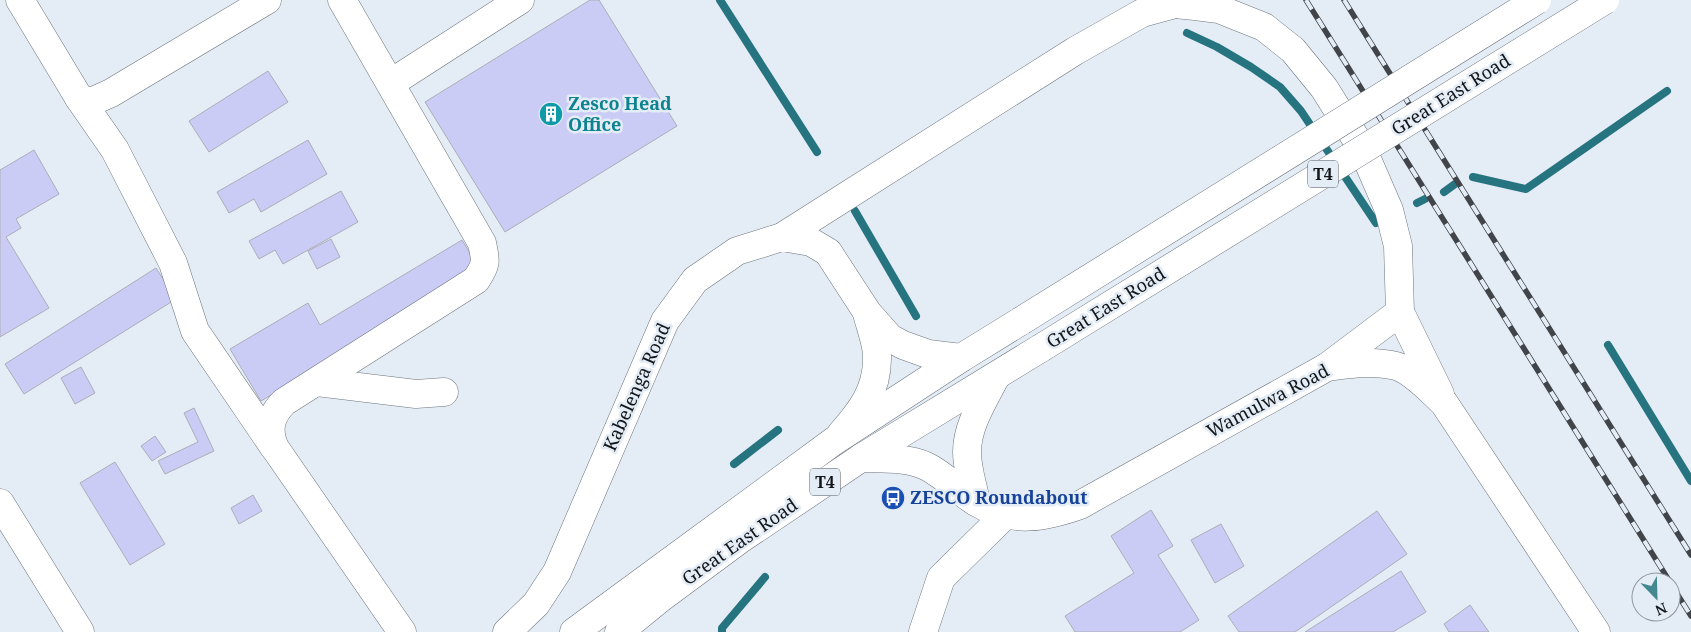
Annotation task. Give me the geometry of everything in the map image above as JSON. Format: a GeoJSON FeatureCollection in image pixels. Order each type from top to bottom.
{"type":"FeatureCollection","features":[{"type":"Feature","properties":{"kind":"main road"},"geometry":{"type":"LineString","coordinates":[[20,0],[79,98],[116,150],[173,262],[195,331],[402,632]]}},
{"type":"Feature","properties":{"kind":"main road"},"geometry":{"type":"LineString","coordinates":[[79,98],[91,102],[111,94],[267,0]]}},
{"type":"Feature","properties":{"kind":"main road"},"geometry":{"type":"LineString","coordinates":[[275,448],[271,439],[271,421],[276,410],[284,402],[476,280],[486,264],[482,243],[342,0]]}},
{"type":"Feature","properties":{"kind":"main road"},"geometry":{"type":"LineString","coordinates":[[391,83],[520,0]]}},
{"type":"Feature","properties":{"kind":"main road","name":"Great East Road"},"geometry":{"type":"LineString","coordinates":[[574,632],[834,442],[961,358],[1537,0]]}},
{"type":"Feature","properties":{"kind":"main road","name":"Great East Road"},"geometry":{"type":"LineString","coordinates":[[619,632],[662,597],[739,540],[861,458],[1605,0]]}},
{"type":"Feature","properties":{"kind":"main road"},"geometry":{"type":"LineString","coordinates":[[782,238],[1075,51],[1138,6],[1200,3],[1264,27],[1293,50],[1324,88],[1363,150],[1389,210],[1398,246],[1400,312],[1444,403]]}},
{"type":"Feature","properties":{"kind":"main road","name":"Kabelenga Road"},"geometry":{"type":"LineString","coordinates":[[507,632],[536,604],[557,572],[664,321],[695,280],[737,251],[782,238],[811,242],[828,252],[867,312],[890,338],[928,354],[961,358]]}},
{"type":"Feature","properties":{"kind":"main road","name":"Kabelenga Road"},"geometry":{"type":"LineString","coordinates":[[834,442],[863,409],[872,387],[878,358],[867,312]]}},
{"type":"Feature","properties":{"kind":"main road"},"geometry":{"type":"LineString","coordinates":[[1327,367],[1400,312]]}},
{"type":"Feature","properties":{"kind":"main road","name":"Wamulwa Road"},"geometry":{"type":"LineString","coordinates":[[861,458],[910,461],[924,466],[952,482],[976,502],[1005,515],[1026,518],[1042,516],[1080,504],[1327,367],[1369,362],[1397,366],[1420,381],[1444,403],[1596,632]]}},
{"type":"Feature","properties":{"kind":"main road"},"geometry":{"type":"LineString","coordinates":[[976,502],[967,453],[968,436],[996,376]]}},
{"type":"Feature","properties":{"kind":"main road"},"geometry":{"type":"LineString","coordinates":[[316,382],[416,394],[444,392]]}},
{"type":"Feature","properties":{"kind":"main road"},"geometry":{"type":"LineString","coordinates":[[0,504],[80,632]]}},
{"type":"Feature","properties":{"kind":"main road"},"geometry":{"type":"LineString","coordinates":[[923,632],[941,578],[1005,515]]}},
{"type":"Feature","properties":{"kind":"building","name":"Zesco Head Office"},"geometry":{"type":"Polygon","coordinates":[[[590,0],[599,0],[677,126],[505,232],[425,102],[590,0]]]}},
{"type":"Feature","properties":{"kind":"building"},"geometry":{"type":"Polygon","coordinates":[[[268,71],[288,102],[209,152],[189,121],[268,71]]]}},
{"type":"Feature","properties":{"kind":"building"},"geometry":{"type":"Polygon","coordinates":[[[308,140],[327,174],[261,212],[254,199],[229,213],[217,192],[308,140]]]}},
{"type":"Feature","properties":{"kind":"building"},"geometry":{"type":"Polygon","coordinates":[[[34,150],[59,194],[16,219],[21,228],[6,237],[49,308],[0,337],[0,170],[34,150]]]}},
{"type":"Feature","properties":{"kind":"building"},"geometry":{"type":"Polygon","coordinates":[[[341,191],[358,222],[283,264],[275,250],[259,259],[249,241],[341,191]]]}},
{"type":"Feature","properties":{"kind":"building"},"geometry":{"type":"Polygon","coordinates":[[[331,239],[340,257],[317,269],[308,251],[331,239]]]}},
{"type":"Feature","properties":{"kind":"building"},"geometry":{"type":"Polygon","coordinates":[[[462,240],[480,270],[261,401],[230,349],[308,303],[320,325],[462,240]]]}},
{"type":"Feature","properties":{"kind":"building"},"geometry":{"type":"Polygon","coordinates":[[[156,268],[176,299],[24,394],[5,364],[156,268]]]}},
{"type":"Feature","properties":{"kind":"building"},"geometry":{"type":"Polygon","coordinates":[[[81,367],[95,393],[75,404],[61,378],[81,367]]]}},
{"type":"Feature","properties":{"kind":"building"},"geometry":{"type":"Polygon","coordinates":[[[194,408],[214,451],[165,474],[158,461],[198,442],[184,413],[194,408]]]}},
{"type":"Feature","properties":{"kind":"building"},"geometry":{"type":"Polygon","coordinates":[[[155,436],[166,452],[152,461],[141,446],[155,436]]]}},
{"type":"Feature","properties":{"kind":"building"},"geometry":{"type":"Polygon","coordinates":[[[115,462],[165,544],[130,565],[80,483],[115,462]]]}},
{"type":"Feature","properties":{"kind":"building"},"geometry":{"type":"Polygon","coordinates":[[[253,495],[262,511],[239,524],[231,508],[253,495]]]}},
{"type":"Feature","properties":{"kind":"building"},"geometry":{"type":"Polygon","coordinates":[[[1151,510],[1173,546],[1158,555],[1199,620],[1180,632],[1075,632],[1065,616],[1134,573],[1111,536],[1151,510]]]}},
{"type":"Feature","properties":{"kind":"building"},"geometry":{"type":"Polygon","coordinates":[[[1377,511],[1407,554],[1295,632],[1239,632],[1228,616],[1377,511]]]}},
{"type":"Feature","properties":{"kind":"building"},"geometry":{"type":"Polygon","coordinates":[[[1221,524],[1244,566],[1215,583],[1191,540],[1221,524]]]}},
{"type":"Feature","properties":{"kind":"building"},"geometry":{"type":"Polygon","coordinates":[[[1401,571],[1426,612],[1393,632],[1305,632],[1401,571]]]}},
{"type":"Feature","properties":{"kind":"building"},"geometry":{"type":"Polygon","coordinates":[[[1470,605],[1489,632],[1449,632],[1444,624],[1470,605]]]}},
{"type":"Feature","properties":{"kind":"waterway"},"geometry":{"type":"LineString","coordinates":[[720,0],[817,152]]}},
{"type":"Feature","properties":{"kind":"waterway"},"geometry":{"type":"LineString","coordinates":[[1187,33],[1217,47],[1280,87],[1301,111],[1376,223]]}},
{"type":"Feature","properties":{"kind":"waterway"},"geometry":{"type":"LineString","coordinates":[[1473,177],[1526,189],[1667,91]]}},
{"type":"Feature","properties":{"kind":"waterway"},"geometry":{"type":"LineString","coordinates":[[1444,192],[1455,184]]}},
{"type":"Feature","properties":{"kind":"waterway"},"geometry":{"type":"LineString","coordinates":[[1417,203],[1425,199]]}},
{"type":"Feature","properties":{"kind":"waterway"},"geometry":{"type":"LineString","coordinates":[[855,211],[916,316]]}},
{"type":"Feature","properties":{"kind":"waterway"},"geometry":{"type":"LineString","coordinates":[[1608,345],[1691,481]]}},
{"type":"Feature","properties":{"kind":"waterway"},"geometry":{"type":"LineString","coordinates":[[734,464],[778,430]]}},
{"type":"Feature","properties":{"kind":"waterway"},"geometry":{"type":"LineString","coordinates":[[722,632],[722,628],[765,577]]}},
{"type":"Feature","properties":{"kind":"railway"},"geometry":{"type":"LineString","coordinates":[[1306,0],[1664,572]]}},
{"type":"Feature","properties":{"kind":"railway"},"geometry":{"type":"LineString","coordinates":[[1344,0],[1691,555]]}},
{"type":"Feature","properties":{"kind":"railway"},"geometry":{"type":"LineString","coordinates":[[1681,600],[1691,616]]}},
{"type":"Feature","properties":{"kind":"place","name":"Zesco Head Office"},"geometry":{"type":"Point","coordinates":[551,114]}},
{"type":"Feature","properties":{"kind":"place","name":"ZESCO Roundabout"},"geometry":{"type":"Point","coordinates":[893,498]}}]}
